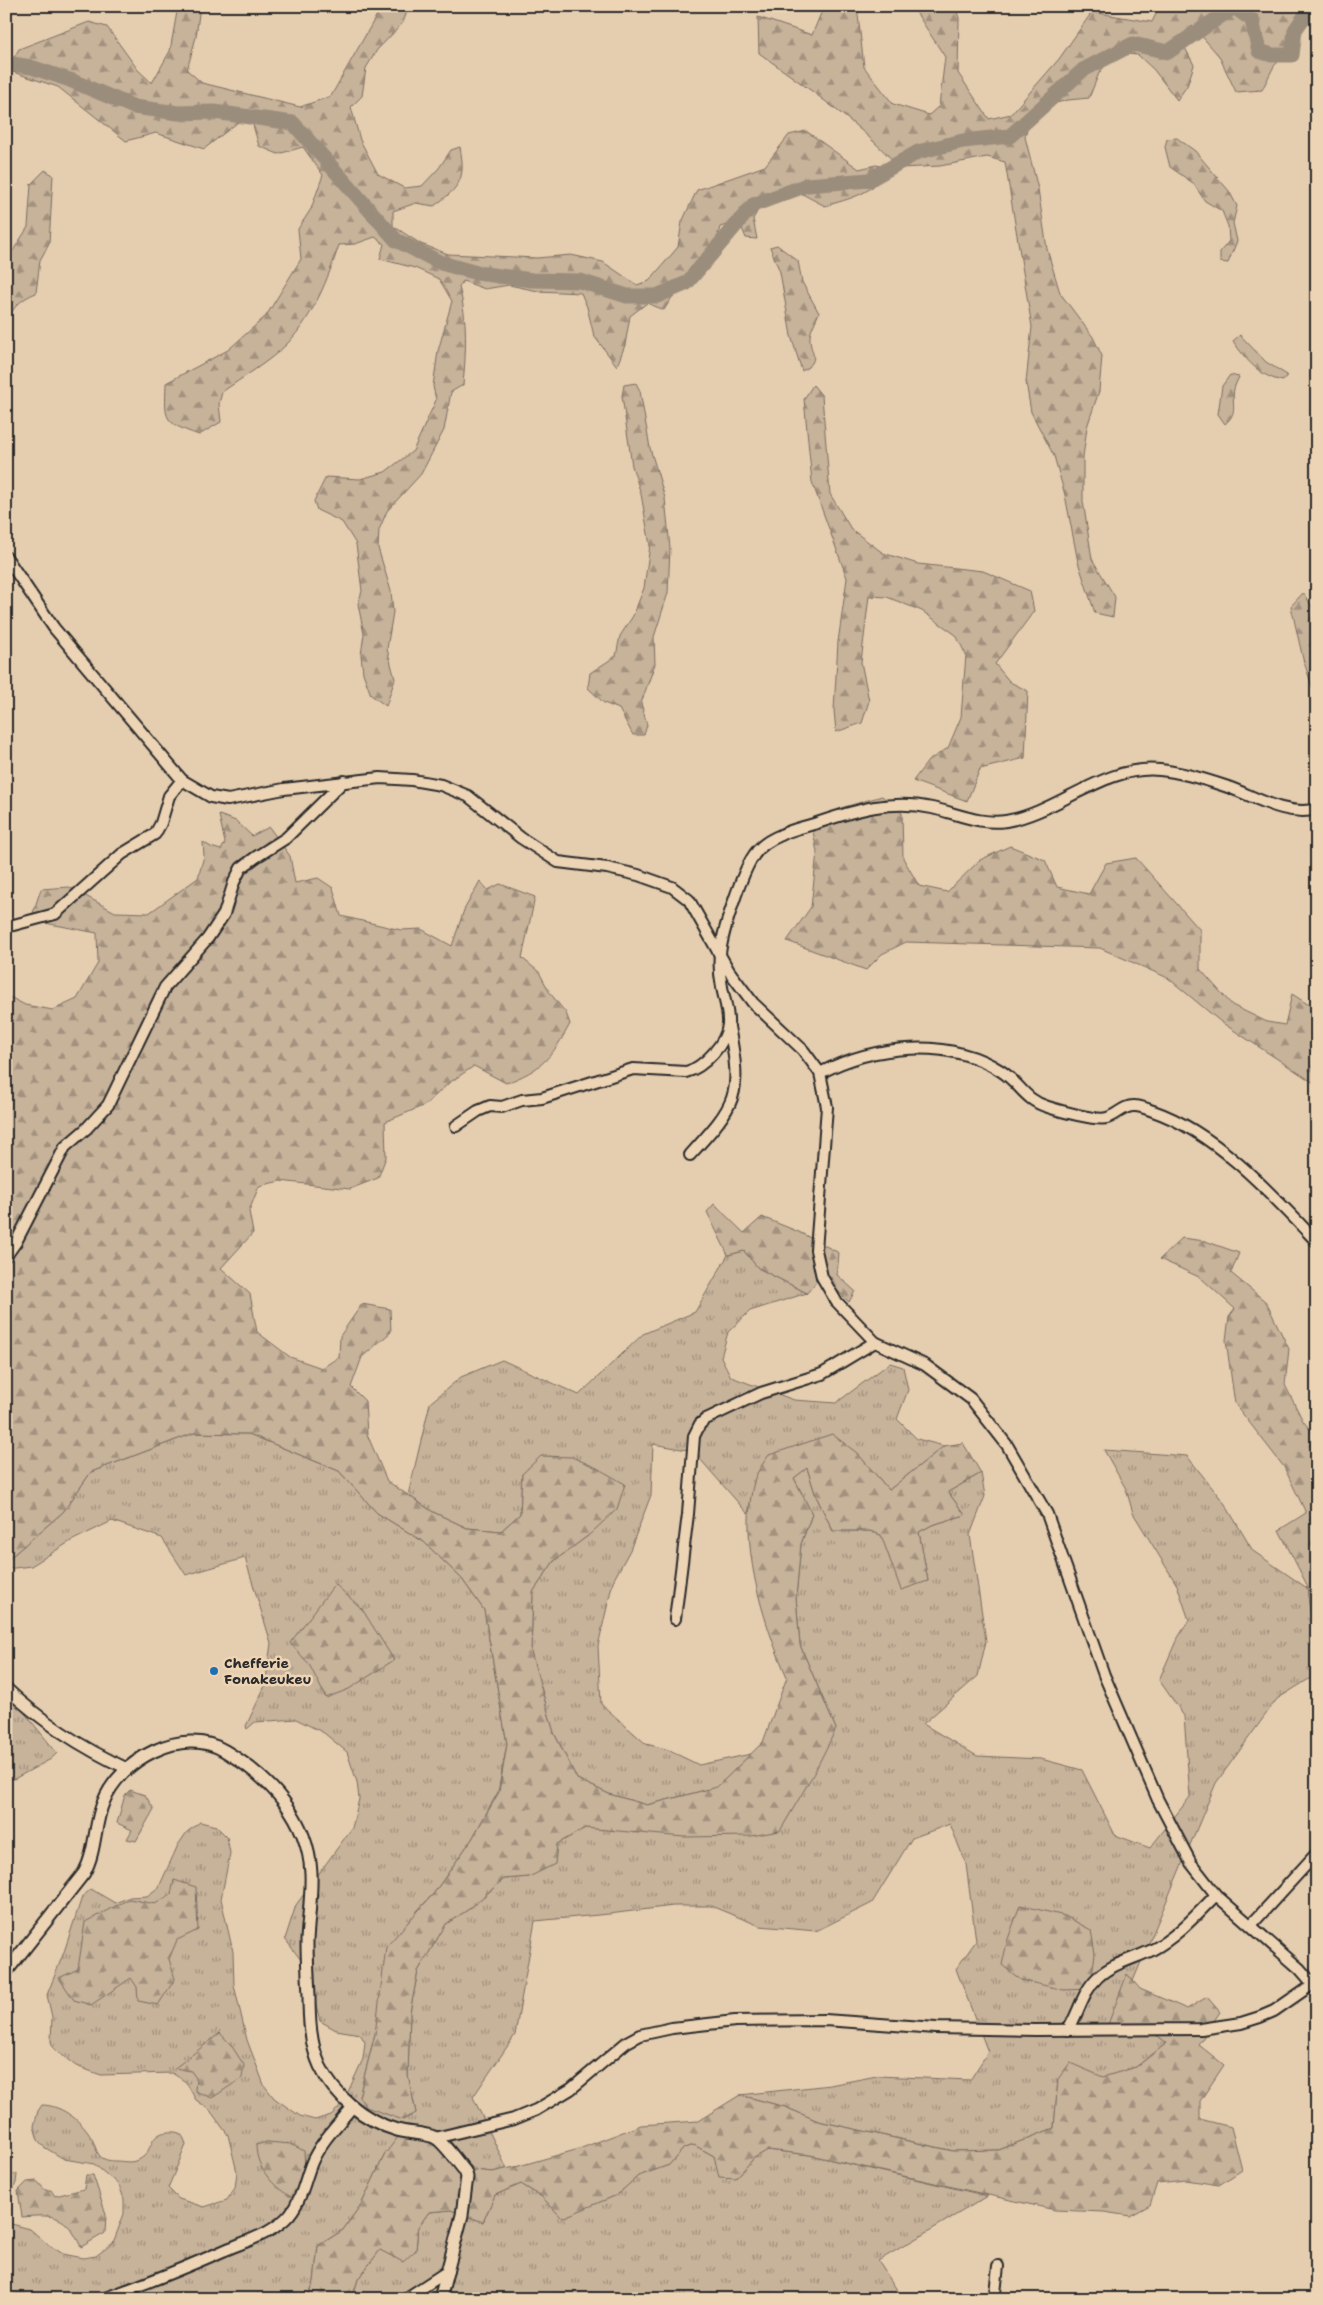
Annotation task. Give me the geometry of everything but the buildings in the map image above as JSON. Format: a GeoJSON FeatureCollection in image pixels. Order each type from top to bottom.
{"type":"FeatureCollection","features":[{"type":"Feature","properties":{"kind":"street"},"geometry":{"type":"LineString","coordinates":[[6,557],[54,628],[182,780],[211,797],[228,800],[284,789],[380,778],[412,780],[441,785],[468,796],[521,838],[558,862],[607,868],[638,875],[672,887],[689,900],[734,978],[752,1003],[803,1050],[820,1073],[827,1107],[816,1250],[822,1277],[836,1301],[875,1342],[925,1365],[971,1399],[1013,1454],[1047,1514],[1104,1675],[1158,1800],[1191,1863],[1216,1895],[1300,1969],[1315,1986],[1274,2011],[1241,2024],[1222,2027],[1144,2031],[936,2028],[825,2020],[735,2021],[672,2028],[640,2035],[627,2042],[571,2089],[536,2110],[514,2119],[435,2138],[392,2128],[368,2118],[353,2106],[328,2079],[315,2050],[309,2012],[307,1943],[311,1874],[303,1835],[287,1804],[260,1776],[238,1759],[212,1745],[192,1742],[163,1746],[151,1752],[128,1769],[109,1792],[102,1803],[90,1859],[84,1873],[6,1972]]}},
{"type":"Feature","properties":{"kind":"street"},"geometry":{"type":"LineString","coordinates":[[690,1155],[716,1127],[727,1110],[733,1097],[736,1082],[735,1058],[721,986],[720,953],[742,877],[755,854],[781,834],[861,809],[899,804],[932,808],[977,820],[1005,821],[1027,815],[1118,775],[1146,770],[1180,774],[1225,786],[1294,811],[1309,812],[1317,809]]}},
{"type":"Feature","properties":{"kind":"street"},"geometry":{"type":"LineString","coordinates":[[6,927],[54,914],[122,854],[155,834],[161,823],[169,796],[182,780]]}},
{"type":"Feature","properties":{"kind":"street"},"geometry":{"type":"LineString","coordinates":[[6,1256],[16,1242],[65,1146],[86,1129],[108,1105],[165,987],[208,938],[224,914],[234,882],[241,868],[286,838],[344,781]]}},
{"type":"Feature","properties":{"kind":"street"},"geometry":{"type":"LineString","coordinates":[[456,1126],[478,1111],[490,1106],[502,1107],[522,1100],[542,1098],[633,1068],[678,1072],[694,1071],[707,1061],[724,1037],[728,1025]]}},
{"type":"Feature","properties":{"kind":"street"},"geometry":{"type":"LineString","coordinates":[[820,1073],[833,1066],[888,1051],[942,1049],[966,1055],[999,1070],[1031,1100],[1047,1107],[1102,1118],[1132,1105],[1167,1116],[1182,1122],[1248,1173],[1317,1242]]}},
{"type":"Feature","properties":{"kind":"street"},"geometry":{"type":"LineString","coordinates":[[675,1619],[688,1514],[694,1436],[700,1424],[706,1419],[750,1398],[822,1374],[875,1342]]}},
{"type":"Feature","properties":{"kind":"street"},"geometry":{"type":"LineString","coordinates":[[6,1688],[40,1719],[75,1743],[128,1769]]}},
{"type":"Feature","properties":{"kind":"street"},"geometry":{"type":"LineString","coordinates":[[1250,1926],[1317,1853]]}},
{"type":"Feature","properties":{"kind":"street"},"geometry":{"type":"LineString","coordinates":[[1068,2030],[1074,2021],[1082,1998],[1096,1979],[1109,1968],[1154,1949],[1190,1922],[1216,1895]]}},
{"type":"Feature","properties":{"kind":"street"},"geometry":{"type":"LineString","coordinates":[[102,2299],[192,2265],[265,2233],[278,2225],[290,2214],[298,2202],[312,2161],[324,2142],[353,2106]]}},
{"type":"Feature","properties":{"kind":"street"},"geometry":{"type":"LineString","coordinates":[[435,2138],[465,2171],[467,2177],[462,2215],[440,2299]]}},
{"type":"Feature","properties":{"kind":"street"},"geometry":{"type":"LineString","coordinates":[[992,2299],[995,2293],[998,2266]]}},
{"type":"Feature","properties":{"kind":"street"},"geometry":{"type":"LineString","coordinates":[[405,2299],[448,2271]]}},
{"type":"Feature","properties":{"kind":"green space"},"geometry":{"type":"Polygon","coordinates":[[[178,6],[200,6],[196,37],[187,70],[202,83],[300,107],[331,96],[382,6],[409,6],[403,23],[377,50],[366,68],[362,96],[351,107],[360,140],[378,174],[404,188],[422,186],[439,168],[451,150],[460,147],[462,158],[461,175],[459,182],[450,193],[434,206],[416,203],[393,211],[393,226],[421,244],[448,254],[537,258],[571,255],[603,262],[637,285],[649,281],[678,247],[682,222],[697,190],[765,166],[789,135],[806,131],[859,169],[876,165],[886,167],[877,183],[870,189],[862,194],[825,206],[789,187],[758,210],[753,219],[757,239],[746,238],[739,221],[720,227],[715,251],[691,267],[664,310],[647,303],[630,316],[625,345],[617,366],[594,336],[587,307],[581,293],[538,291],[509,285],[485,289],[463,281],[459,287],[465,324],[463,385],[451,392],[444,430],[421,474],[387,511],[379,530],[378,548],[391,591],[393,612],[387,649],[395,679],[386,706],[371,695],[363,673],[361,655],[364,634],[358,604],[362,591],[356,544],[342,522],[317,510],[314,501],[326,477],[360,479],[385,472],[413,451],[436,400],[433,386],[438,351],[452,301],[439,279],[415,268],[380,259],[384,244],[375,237],[355,244],[339,245],[319,297],[305,322],[287,344],[272,357],[222,392],[219,404],[221,422],[199,435],[178,427],[168,418],[166,412],[166,383],[228,350],[266,316],[301,259],[298,229],[311,209],[323,175],[303,147],[278,154],[259,146],[253,125],[242,119],[204,149],[156,133],[126,141],[58,87],[7,70],[19,49],[89,22],[107,27],[138,70],[152,83],[170,51],[178,6]]]}},
{"type":"Feature","properties":{"kind":"green space"},"geometry":{"type":"Polygon","coordinates":[[[824,6],[857,6],[864,67],[893,104],[929,115],[939,106],[945,57],[912,6],[955,6],[959,18],[958,73],[989,119],[1011,114],[1059,59],[1092,12],[1152,22],[1160,6],[1317,6],[1317,12],[1303,23],[1297,43],[1274,66],[1262,90],[1236,92],[1219,56],[1192,25],[1183,44],[1194,65],[1187,86],[1177,100],[1154,70],[1138,55],[1116,53],[1099,73],[1089,98],[1068,100],[1044,106],[1030,119],[1025,137],[1038,189],[1047,249],[1060,293],[1093,337],[1102,356],[1099,391],[1087,427],[1083,457],[1083,501],[1092,559],[1115,597],[1113,617],[1095,613],[1078,562],[1065,495],[1054,456],[1031,412],[1026,382],[1032,327],[1005,162],[987,157],[940,166],[900,168],[850,121],[759,53],[758,17],[812,35],[824,6]]]}},
{"type":"Feature","properties":{"kind":"green space"},"geometry":{"type":"Polygon","coordinates":[[[1177,138],[1195,151],[1229,191],[1237,206],[1233,223],[1237,241],[1228,263],[1220,262],[1220,252],[1229,241],[1228,226],[1222,211],[1205,201],[1193,183],[1170,167],[1165,147],[1167,139],[1177,138]]]}},
{"type":"Feature","properties":{"kind":"green space"},"geometry":{"type":"Polygon","coordinates":[[[45,170],[53,175],[49,244],[40,260],[36,293],[18,304],[6,322],[6,262],[28,227],[31,184],[45,170]]]}},
{"type":"Feature","properties":{"kind":"green space"},"geometry":{"type":"Polygon","coordinates":[[[777,245],[798,261],[802,282],[819,313],[810,336],[814,356],[812,363],[802,371],[791,336],[780,272],[770,247],[777,245]]]}},
{"type":"Feature","properties":{"kind":"green space"},"geometry":{"type":"Polygon","coordinates":[[[1240,335],[1266,362],[1287,375],[1283,381],[1260,372],[1248,361],[1233,341],[1240,335]]]}},
{"type":"Feature","properties":{"kind":"green space"},"geometry":{"type":"Polygon","coordinates":[[[1230,375],[1239,377],[1233,394],[1234,408],[1232,416],[1225,424],[1218,414],[1222,386],[1230,375]]]}},
{"type":"Feature","properties":{"kind":"green space"},"geometry":{"type":"Polygon","coordinates":[[[636,383],[640,391],[650,448],[665,498],[670,548],[668,593],[654,637],[655,664],[641,703],[647,725],[644,735],[633,735],[619,709],[604,703],[588,688],[590,673],[616,656],[620,636],[633,616],[644,588],[650,545],[641,494],[632,466],[622,396],[624,385],[636,383]]]}},
{"type":"Feature","properties":{"kind":"green space"},"geometry":{"type":"Polygon","coordinates":[[[813,385],[822,396],[830,494],[851,529],[883,553],[918,564],[983,571],[1030,591],[1034,611],[995,664],[1010,682],[1028,691],[1025,758],[980,769],[967,801],[913,781],[928,761],[948,748],[961,717],[966,655],[956,635],[922,611],[887,597],[869,596],[861,662],[869,701],[862,723],[836,732],[834,710],[838,642],[847,578],[812,482],[804,399],[813,385]]]}},
{"type":"Feature","properties":{"kind":"green space"},"geometry":{"type":"Polygon","coordinates":[[[1303,593],[1314,609],[1317,621],[1317,691],[1313,689],[1303,659],[1291,606],[1303,593]]]}},
{"type":"Feature","properties":{"kind":"green space"},"geometry":{"type":"Polygon","coordinates":[[[882,796],[902,813],[903,858],[919,886],[947,892],[980,860],[1010,846],[1045,860],[1057,887],[1089,894],[1106,863],[1136,858],[1200,930],[1200,969],[1232,1005],[1267,1022],[1285,1025],[1292,994],[1317,1010],[1317,1085],[1221,1022],[1168,978],[1100,948],[906,942],[882,954],[866,970],[787,941],[811,907],[817,852],[812,826],[841,808],[882,796]]]}},
{"type":"Feature","properties":{"kind":"green space"},"geometry":{"type":"Polygon","coordinates":[[[219,815],[236,821],[252,836],[269,827],[290,856],[295,883],[318,878],[333,888],[341,916],[401,930],[421,929],[452,946],[464,910],[480,881],[488,890],[500,884],[535,897],[522,958],[539,972],[550,993],[566,1013],[570,1024],[551,1054],[529,1073],[506,1083],[474,1066],[449,1083],[425,1105],[385,1122],[386,1157],[378,1178],[350,1189],[280,1181],[259,1186],[249,1211],[253,1233],[221,1268],[250,1294],[257,1332],[290,1357],[322,1368],[339,1357],[340,1336],[362,1304],[390,1309],[391,1332],[362,1357],[351,1387],[365,1401],[367,1434],[387,1481],[433,1512],[467,1528],[501,1531],[520,1514],[522,1474],[541,1456],[572,1457],[597,1468],[625,1484],[617,1509],[589,1535],[554,1561],[533,1592],[531,1652],[554,1733],[577,1779],[609,1794],[647,1805],[717,1787],[763,1742],[787,1677],[761,1605],[751,1553],[750,1502],[755,1478],[769,1455],[832,1434],[857,1453],[889,1490],[944,1446],[963,1443],[981,1473],[948,1492],[965,1515],[932,1525],[919,1532],[928,1581],[901,1590],[881,1535],[870,1531],[833,1531],[816,1496],[807,1468],[794,1478],[812,1514],[801,1544],[796,1597],[800,1645],[836,1729],[813,1775],[780,1831],[751,1836],[684,1837],[585,1828],[557,1844],[555,1864],[529,1877],[504,1879],[469,1909],[446,1924],[418,1971],[410,2012],[408,2075],[416,2113],[403,2120],[366,2107],[359,2097],[375,2034],[386,1947],[434,1893],[472,1839],[499,1792],[507,1744],[484,1610],[462,1579],[424,1542],[377,1513],[339,1471],[249,1434],[194,1433],[91,1472],[63,1512],[6,1561],[6,995],[25,1005],[53,1010],[77,999],[98,963],[97,933],[45,923],[32,916],[41,889],[69,887],[115,912],[149,913],[198,878],[204,856],[203,842],[221,850],[225,843],[219,815]]]}},
{"type":"Feature","properties":{"kind":"green space"},"geometry":{"type":"Polygon","coordinates":[[[714,1204],[744,1233],[762,1217],[799,1232],[839,1253],[837,1275],[855,1291],[849,1302],[832,1285],[826,1270],[817,1264],[817,1281],[807,1293],[758,1268],[744,1251],[728,1255],[707,1212],[714,1204]]]}},
{"type":"Feature","properties":{"kind":"green space"},"geometry":{"type":"Polygon","coordinates":[[[1182,1238],[1205,1241],[1239,1253],[1231,1273],[1266,1302],[1289,1349],[1285,1385],[1303,1421],[1317,1438],[1317,1631],[1311,1618],[1307,1585],[1279,1530],[1306,1513],[1284,1467],[1235,1404],[1226,1340],[1229,1317],[1235,1309],[1201,1278],[1160,1259],[1182,1238]]]}},
{"type":"Feature","properties":{"kind":"green space"},"geometry":{"type":"Polygon","coordinates":[[[744,1251],[758,1268],[807,1293],[750,1311],[728,1332],[721,1357],[731,1377],[794,1400],[836,1403],[890,1363],[903,1367],[908,1390],[897,1419],[917,1439],[944,1446],[889,1490],[857,1453],[756,1476],[748,1514],[693,1451],[653,1444],[651,1495],[630,1550],[613,1581],[598,1646],[601,1704],[646,1744],[666,1749],[699,1765],[751,1754],[717,1787],[647,1805],[609,1794],[577,1779],[554,1733],[531,1652],[533,1592],[554,1561],[589,1535],[522,1474],[520,1514],[501,1531],[467,1528],[433,1512],[408,1495],[430,1403],[461,1377],[502,1360],[579,1395],[643,1334],[695,1312],[728,1255],[744,1251]]]}},
{"type":"Feature","properties":{"kind":"green space"},"geometry":{"type":"Polygon","coordinates":[[[194,1433],[249,1434],[339,1471],[377,1513],[424,1542],[462,1579],[484,1610],[507,1744],[498,1792],[472,1839],[434,1893],[417,1911],[375,2034],[359,2097],[416,2113],[408,2075],[410,2012],[418,1971],[446,1924],[469,1909],[504,1879],[529,1877],[557,1844],[585,1828],[631,1831],[836,1729],[800,1645],[796,1597],[801,1544],[812,1514],[794,1478],[807,1468],[816,1496],[833,1531],[870,1531],[881,1535],[928,1581],[919,1532],[932,1525],[965,1515],[948,1492],[981,1473],[985,1496],[970,1535],[986,1641],[978,1676],[923,1724],[977,1756],[1041,1759],[1082,1770],[1115,1835],[1150,1848],[1190,1797],[1184,1716],[1159,1680],[1176,1641],[1189,1620],[1177,1585],[1133,1513],[1126,1489],[1104,1450],[1187,1456],[1225,1504],[1253,1551],[1307,1588],[1311,1618],[1317,1631],[1317,1674],[1277,1699],[1216,1783],[1133,1981],[1127,1974],[1128,2030],[1158,2036],[1167,2043],[1136,2067],[1103,2078],[1058,2079],[1054,2128],[999,2150],[954,2151],[818,2121],[785,2107],[740,2095],[830,2085],[877,2076],[970,2080],[988,2052],[956,1969],[976,1941],[966,1864],[950,1824],[912,1838],[872,1903],[816,1931],[760,1926],[711,1906],[673,1906],[535,1921],[515,2035],[473,2097],[507,2169],[492,2172],[474,2170],[451,2144],[385,2154],[362,2203],[343,2230],[318,2246],[314,2282],[307,2299],[6,2299],[6,2177],[17,2174],[16,2183],[7,2201],[8,2223],[30,2229],[63,2254],[83,2258],[96,2256],[113,2243],[124,2214],[124,2199],[119,2185],[94,2164],[64,2159],[44,2147],[38,2140],[34,2126],[38,2111],[42,2105],[58,2108],[72,2116],[89,2134],[99,2155],[109,2160],[135,2161],[146,2154],[158,2135],[165,2132],[181,2134],[186,2145],[168,2188],[179,2199],[204,2207],[227,2200],[235,2188],[237,2172],[228,2135],[209,2109],[196,2100],[186,2082],[172,2073],[101,2075],[76,2066],[54,2049],[51,2042],[52,2017],[47,1995],[64,1952],[82,1897],[91,1889],[115,1903],[130,1897],[147,1896],[159,1887],[178,1845],[187,1832],[200,1822],[216,1826],[227,1837],[230,1853],[221,1899],[233,1952],[234,1985],[247,2040],[264,2085],[274,2098],[300,2116],[315,2120],[331,2115],[342,2105],[363,2059],[365,2042],[360,2034],[336,2030],[320,2021],[308,1973],[285,1939],[296,1905],[352,1828],[359,1799],[357,1782],[347,1752],[324,1733],[296,1719],[255,1722],[247,1729],[246,1726],[265,1686],[271,1643],[245,1558],[186,1575],[162,1538],[112,1521],[71,1541],[31,1566],[6,1569],[6,1561],[63,1512],[91,1472],[194,1433]]]}},
{"type":"Feature","properties":{"kind":"green space"},"geometry":{"type":"Polygon","coordinates":[[[335,1584],[362,1609],[394,1660],[349,1689],[326,1698],[309,1664],[290,1643],[335,1584]]]}},
{"type":"Feature","properties":{"kind":"green space"},"geometry":{"type":"Polygon","coordinates":[[[6,1690],[57,1753],[51,1759],[14,1779],[6,1777],[6,1690]]]}},
{"type":"Feature","properties":{"kind":"green space"},"geometry":{"type":"Polygon","coordinates":[[[130,1790],[145,1795],[154,1809],[136,1841],[127,1839],[132,1830],[117,1823],[125,1795],[130,1790]]]}},
{"type":"Feature","properties":{"kind":"green space"},"geometry":{"type":"Polygon","coordinates":[[[174,1880],[196,1887],[198,1930],[177,1940],[169,1959],[175,1979],[158,2005],[138,2001],[137,1987],[131,1978],[91,2005],[74,2000],[59,1978],[78,1969],[85,1922],[129,1899],[155,1904],[171,1894],[174,1880]]]}},
{"type":"Feature","properties":{"kind":"green space"},"geometry":{"type":"Polygon","coordinates":[[[1020,1905],[1065,1916],[1091,1930],[1095,1954],[1090,1989],[1064,1990],[1021,1980],[1002,1965],[1007,1942],[1020,1905]]]}},
{"type":"Feature","properties":{"kind":"green space"},"geometry":{"type":"Polygon","coordinates":[[[1127,1974],[1140,1989],[1187,2009],[1207,1997],[1220,2012],[1198,2044],[1224,2065],[1200,2101],[1200,2119],[1231,2127],[1242,2170],[1219,2185],[1186,2180],[1157,2183],[1150,2205],[1130,2216],[1104,2212],[1055,2210],[810,2155],[768,2150],[754,2158],[736,2178],[719,2177],[714,2156],[694,2145],[684,2148],[669,2165],[638,2176],[617,2195],[562,2218],[542,2197],[521,2184],[495,2195],[483,2222],[451,2210],[429,2212],[418,2227],[416,2250],[403,2262],[380,2250],[358,2279],[352,2299],[307,2299],[314,2282],[318,2246],[343,2230],[362,2203],[385,2154],[405,2128],[434,2132],[451,2144],[474,2170],[492,2172],[579,2149],[641,2125],[698,2121],[740,2095],[785,2107],[818,2121],[953,2151],[999,2150],[1054,2128],[1058,2079],[1070,2063],[1103,2077],[1136,2067],[1167,2043],[1158,2036],[1107,2027],[1127,1974]]]}},
{"type":"Feature","properties":{"kind":"green space"},"geometry":{"type":"Polygon","coordinates":[[[220,2033],[231,2045],[244,2065],[242,2078],[212,2098],[195,2091],[196,2078],[191,2071],[175,2068],[220,2033]]]}},
{"type":"Feature","properties":{"kind":"green space"},"geometry":{"type":"Polygon","coordinates":[[[267,2142],[291,2144],[304,2151],[306,2181],[293,2198],[279,2188],[262,2169],[256,2145],[267,2142]]]}},
{"type":"Feature","properties":{"kind":"green space"},"geometry":{"type":"Polygon","coordinates":[[[694,2145],[714,2156],[736,2178],[754,2158],[767,2150],[810,2155],[988,2196],[878,2261],[903,2299],[352,2299],[358,2279],[380,2250],[416,2251],[418,2227],[429,2212],[451,2210],[483,2222],[495,2195],[521,2184],[542,2197],[562,2217],[617,2195],[638,2176],[669,2165],[684,2148],[694,2145]]]}},
{"type":"Feature","properties":{"kind":"green space"},"geometry":{"type":"Polygon","coordinates":[[[86,2175],[93,2175],[106,2214],[105,2233],[81,2247],[70,2228],[59,2219],[43,2216],[22,2217],[18,2191],[27,2182],[37,2181],[45,2190],[51,2190],[55,2196],[84,2189],[86,2175]]]}},
{"type":"Feature","properties":{"kind":"waterway"},"geometry":{"type":"LineString","coordinates":[[6,63],[31,67],[70,80],[134,107],[178,113],[214,112],[293,123],[396,240],[441,263],[477,273],[532,280],[580,281],[627,296],[657,296],[687,283],[753,205],[807,185],[869,180],[918,152],[963,141],[1010,136],[1083,70],[1133,44],[1168,52],[1234,7],[1252,20],[1259,51],[1272,55],[1292,55],[1295,30],[1307,13],[1317,14]]}},
{"type":"Feature","properties":{"kind":"place","name":"Chefferie Fonakeukeu"},"geometry":{"type":"Point","coordinates":[214,1671]}}]}
